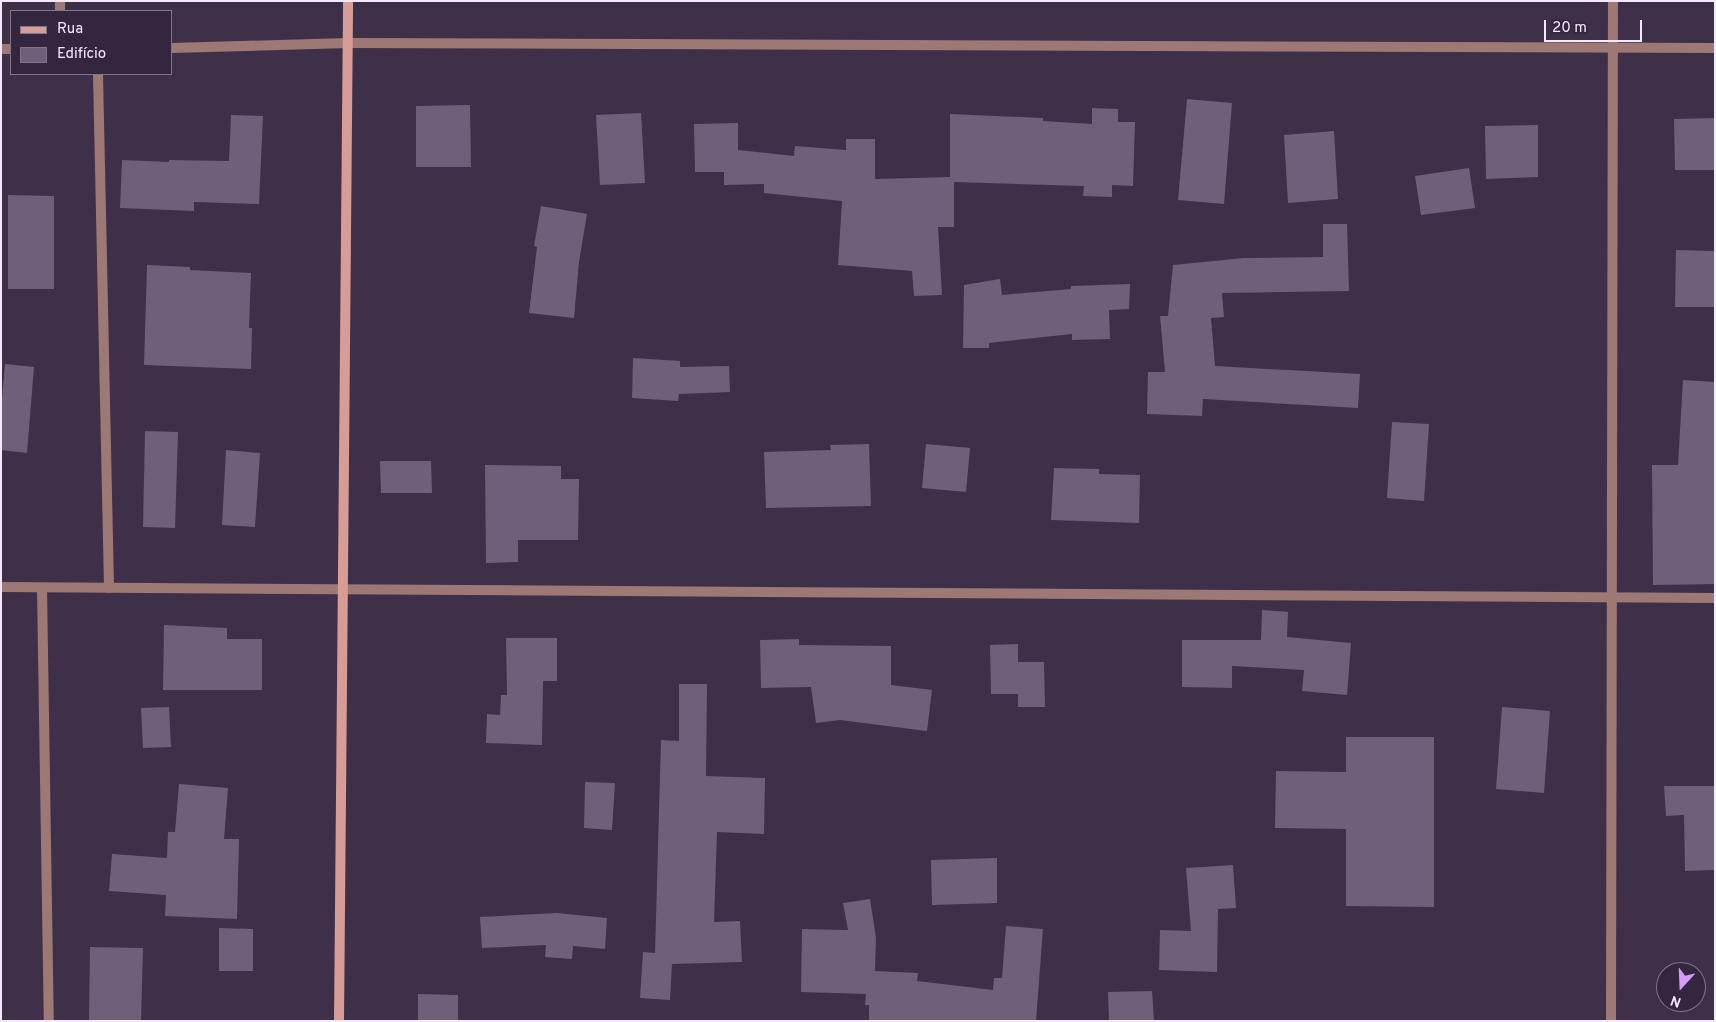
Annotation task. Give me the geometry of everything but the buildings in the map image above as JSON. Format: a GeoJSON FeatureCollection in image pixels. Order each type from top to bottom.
{"type":"FeatureCollection","features":[{"type":"Feature","properties":{"kind":"street"},"geometry":{"type":"LineString","coordinates":[[339,1021],[348,1]]}},
{"type":"Feature","properties":{"kind":"street"},"geometry":{"type":"LineString","coordinates":[[1610,1021],[1613,1]]}},
{"type":"Feature","properties":{"kind":"street"},"geometry":{"type":"LineString","coordinates":[[172,48],[348,42],[1613,46],[1715,48]]}},
{"type":"Feature","properties":{"kind":"street"},"geometry":{"type":"LineString","coordinates":[[98,75],[109,588]]}},
{"type":"Feature","properties":{"kind":"street"},"geometry":{"type":"LineString","coordinates":[[1,587],[1715,598]]}},
{"type":"Feature","properties":{"kind":"street"},"geometry":{"type":"LineString","coordinates":[[42,588],[49,1021]]}}]}
